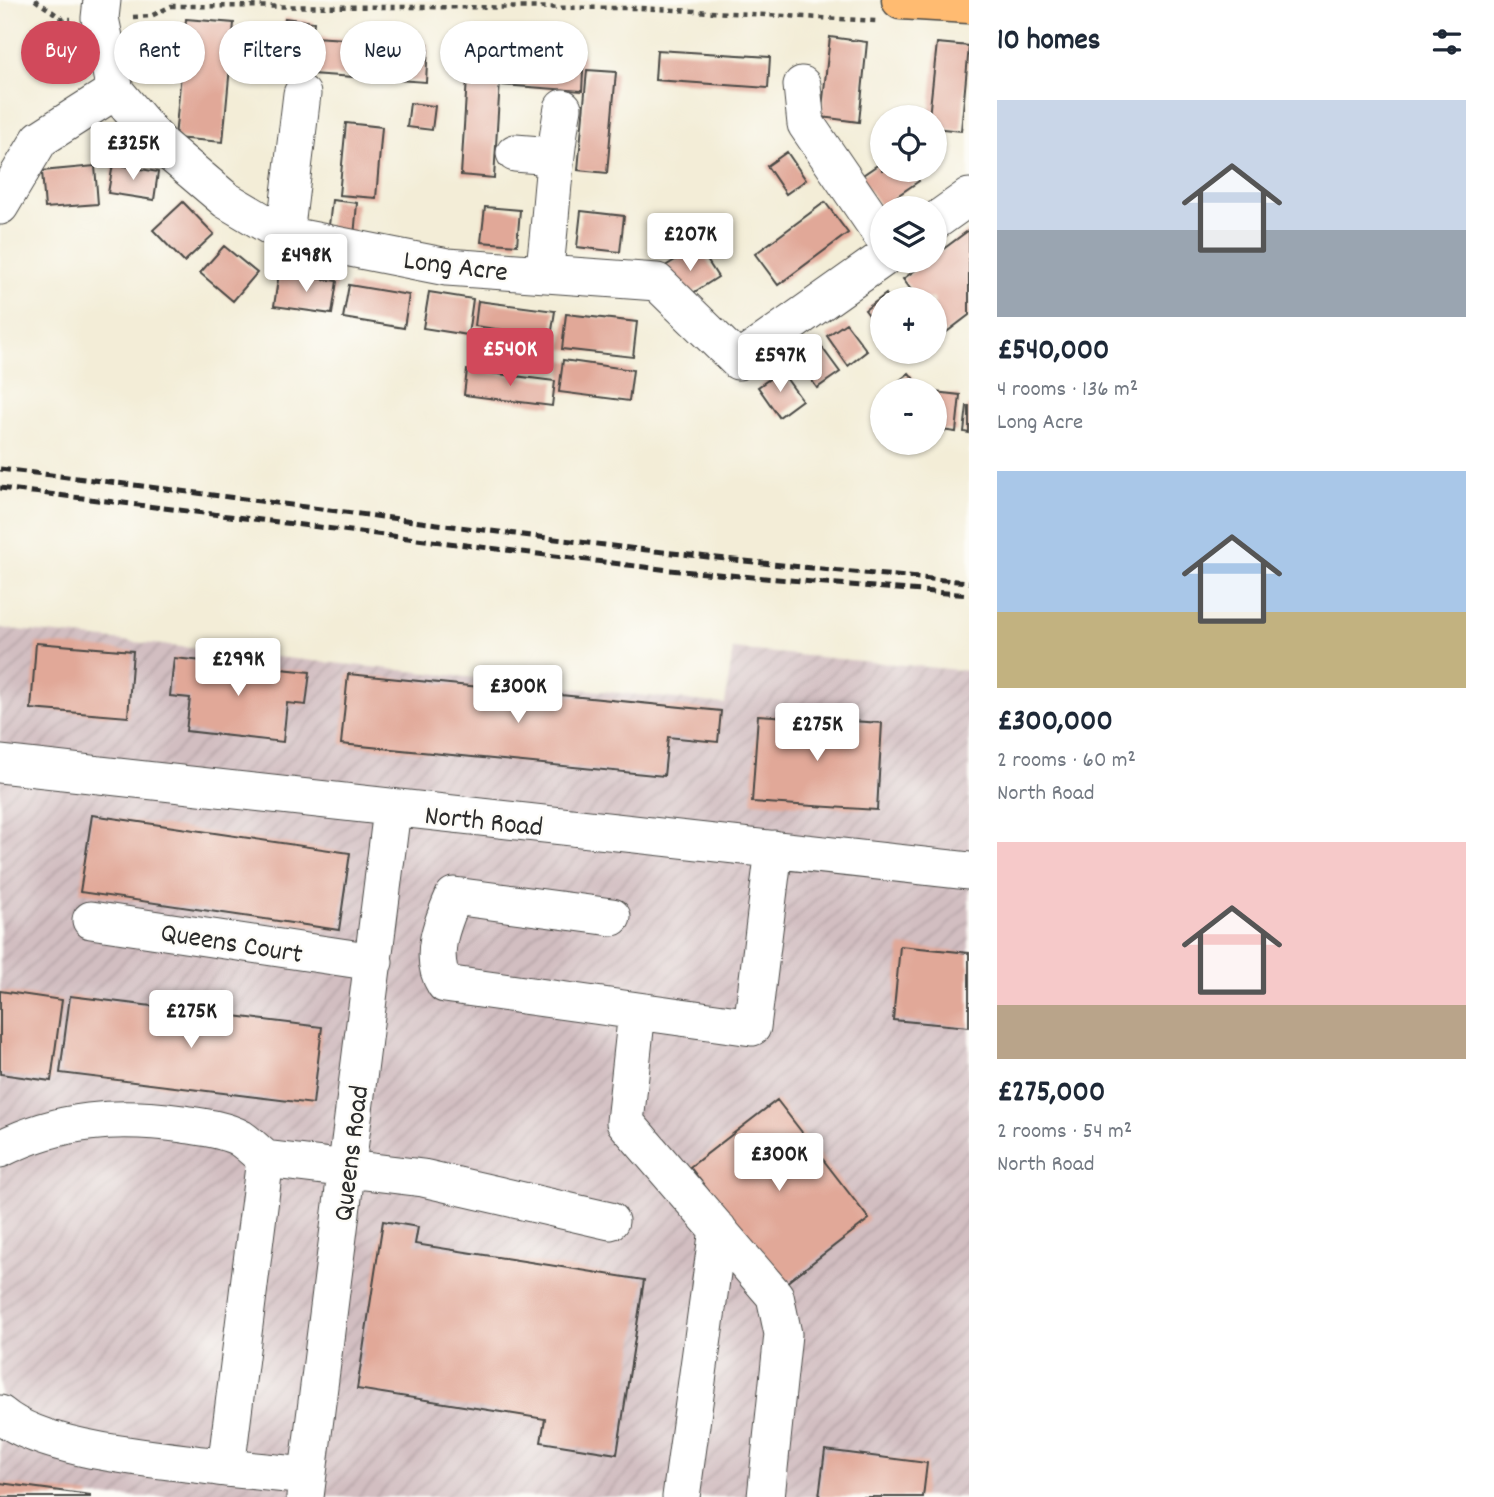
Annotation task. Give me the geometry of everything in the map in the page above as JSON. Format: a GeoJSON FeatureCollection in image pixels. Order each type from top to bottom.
{"type":"FeatureCollection","features":[{"type":"Feature","properties":{"kind":"main road"},"geometry":{"type":"LineString","coordinates":[[895,11],[969,4]]}},
{"type":"Feature","properties":{"kind":"street","name":"Long Acre"},"geometry":{"type":"LineString","coordinates":[[101,9],[115,91],[161,145],[226,200],[285,235],[447,267],[657,282],[738,361],[870,268]]}},
{"type":"Feature","properties":{"kind":"street"},"geometry":{"type":"LineString","coordinates":[[802,85],[806,124],[870,217]]}},
{"type":"Feature","properties":{"kind":"street"},"geometry":{"type":"LineString","coordinates":[[0,205],[40,139],[115,91]]}},
{"type":"Feature","properties":{"kind":"street"},"geometry":{"type":"LineString","coordinates":[[285,235],[302,94]]}},
{"type":"Feature","properties":{"kind":"street","name":"Long Acre"},"geometry":{"type":"LineString","coordinates":[[544,273],[551,222],[553,156],[563,108]]}},
{"type":"Feature","properties":{"kind":"street"},"geometry":{"type":"LineString","coordinates":[[515,153],[553,156]]}},
{"type":"Feature","properties":{"kind":"street"},"geometry":{"type":"LineString","coordinates":[[947,213],[969,197]]}},
{"type":"Feature","properties":{"kind":"street","name":"North Road"},"geometry":{"type":"LineString","coordinates":[[0,764],[392,810],[969,871]]}},
{"type":"Feature","properties":{"kind":"street","name":"Queens Road"},"geometry":{"type":"LineString","coordinates":[[306,1487],[392,810]]}},
{"type":"Feature","properties":{"kind":"street"},"geometry":{"type":"LineString","coordinates":[[612,917],[454,896],[440,927],[437,970],[445,984],[752,1027],[774,849]]}},
{"type":"Feature","properties":{"kind":"street","name":"Queens Court"},"geometry":{"type":"LineString","coordinates":[[91,920],[373,962]]}},
{"type":"Feature","properties":{"kind":"street"},"geometry":{"type":"LineString","coordinates":[[637,1010],[625,1122],[775,1296],[783,1334],[766,1497]]}},
{"type":"Feature","properties":{"kind":"street"},"geometry":{"type":"LineString","coordinates":[[0,1149],[29,1136],[87,1121],[136,1118],[216,1130],[240,1138],[265,1159],[346,1171],[423,1178],[610,1221]]}},
{"type":"Feature","properties":{"kind":"street"},"geometry":{"type":"LineString","coordinates":[[226,1468],[265,1159]]}},
{"type":"Feature","properties":{"kind":"street"},"geometry":{"type":"LineString","coordinates":[[681,1497],[718,1229]]}},
{"type":"Feature","properties":{"kind":"street"},"geometry":{"type":"LineString","coordinates":[[0,1414],[27,1430],[73,1444],[226,1468],[306,1487]]}},
{"type":"Feature","properties":{"kind":"path"},"geometry":{"type":"LineString","coordinates":[[34,0],[63,19],[101,9],[151,16],[171,3],[895,11]]}},
{"type":"Feature","properties":{"kind":"shaded area"},"geometry":{"type":"Polygon","coordinates":[[[0,628],[725,704],[733,649],[969,671],[969,1497],[0,1497],[0,628]]]}},
{"type":"Feature","properties":{"kind":"building"},"geometry":{"type":"Polygon","coordinates":[[[285,18],[307,21],[285,21],[285,18]]]}},
{"type":"Feature","properties":{"kind":"building"},"geometry":{"type":"Polygon","coordinates":[[[186,19],[219,22],[219,84],[228,84],[223,142],[175,138],[180,84],[205,84],[205,21],[186,19]]]}},
{"type":"Feature","properties":{"kind":"building"},"geometry":{"type":"Polygon","coordinates":[[[830,37],[867,42],[859,122],[821,117],[830,37]]]}},
{"type":"Feature","properties":{"kind":"building"},"geometry":{"type":"Polygon","coordinates":[[[326,38],[340,39],[340,76],[326,75],[326,38]]]}},
{"type":"Feature","properties":{"kind":"building"},"geometry":{"type":"Polygon","coordinates":[[[937,43],[969,46],[961,131],[947,129],[947,105],[930,105],[937,43]]]}},
{"type":"Feature","properties":{"kind":"building"},"geometry":{"type":"Polygon","coordinates":[[[426,44],[428,44],[426,82],[426,44]]]}},
{"type":"Feature","properties":{"kind":"building"},"geometry":{"type":"Polygon","coordinates":[[[657,50],[770,57],[768,88],[655,80],[657,50]]]}},
{"type":"Feature","properties":{"kind":"building"},"geometry":{"type":"Polygon","coordinates":[[[588,70],[616,72],[607,173],[578,170],[588,70]]]}},
{"type":"Feature","properties":{"kind":"building"},"geometry":{"type":"Polygon","coordinates":[[[467,84],[500,84],[494,178],[461,175],[467,84]]]}},
{"type":"Feature","properties":{"kind":"building"},"geometry":{"type":"Polygon","coordinates":[[[503,84],[582,84],[582,91],[503,84]]]}},
{"type":"Feature","properties":{"kind":"building"},"geometry":{"type":"Polygon","coordinates":[[[410,103],[435,106],[432,130],[407,127],[410,103]]]}},
{"type":"Feature","properties":{"kind":"building"},"geometry":{"type":"Polygon","coordinates":[[[346,123],[382,127],[376,198],[339,195],[346,123]]]}},
{"type":"Feature","properties":{"kind":"building"},"geometry":{"type":"Polygon","coordinates":[[[787,152],[806,180],[786,194],[767,166],[787,152]]]}},
{"type":"Feature","properties":{"kind":"building"},"geometry":{"type":"Polygon","coordinates":[[[113,164],[158,172],[154,200],[108,193],[113,164]]]}},
{"type":"Feature","properties":{"kind":"building"},"geometry":{"type":"Polygon","coordinates":[[[95,166],[98,204],[45,208],[42,171],[95,166]]]}},
{"type":"Feature","properties":{"kind":"building"},"geometry":{"type":"Polygon","coordinates":[[[870,170],[870,182],[918,182],[897,196],[873,196],[860,177],[870,170]]]}},
{"type":"Feature","properties":{"kind":"building"},"geometry":{"type":"Polygon","coordinates":[[[332,200],[357,203],[354,237],[328,234],[332,200]]]}},
{"type":"Feature","properties":{"kind":"building"},"geometry":{"type":"Polygon","coordinates":[[[183,202],[214,234],[184,262],[153,230],[183,202]]]}},
{"type":"Feature","properties":{"kind":"building"},"geometry":{"type":"Polygon","coordinates":[[[825,202],[848,233],[778,285],[755,254],[825,202]]]}},
{"type":"Feature","properties":{"kind":"building"},"geometry":{"type":"Polygon","coordinates":[[[485,207],[520,210],[517,245],[481,242],[485,207]]]}},
{"type":"Feature","properties":{"kind":"building"},"geometry":{"type":"Polygon","coordinates":[[[581,211],[624,216],[620,252],[577,247],[581,211]]]}},
{"type":"Feature","properties":{"kind":"building"},"geometry":{"type":"Polygon","coordinates":[[[969,230],[969,315],[947,332],[947,287],[909,287],[903,279],[911,273],[947,273],[947,246],[969,230]]]}},
{"type":"Feature","properties":{"kind":"building"},"geometry":{"type":"Polygon","coordinates":[[[224,246],[257,273],[233,301],[200,273],[224,246]]]}},
{"type":"Feature","properties":{"kind":"building"},"geometry":{"type":"Polygon","coordinates":[[[698,246],[718,277],[682,300],[662,268],[698,246]]]}},
{"type":"Feature","properties":{"kind":"building"},"geometry":{"type":"Polygon","coordinates":[[[279,273],[337,281],[332,314],[274,306],[279,273]]]}},
{"type":"Feature","properties":{"kind":"building"},"geometry":{"type":"Polygon","coordinates":[[[349,285],[409,295],[404,328],[343,318],[349,285]]]}},
{"type":"Feature","properties":{"kind":"building"},"geometry":{"type":"Polygon","coordinates":[[[429,292],[473,299],[468,335],[423,328],[429,292]]]}},
{"type":"Feature","properties":{"kind":"building"},"geometry":{"type":"Polygon","coordinates":[[[478,301],[555,311],[551,337],[475,326],[478,301]]]}},
{"type":"Feature","properties":{"kind":"building"},"geometry":{"type":"Polygon","coordinates":[[[566,314],[637,322],[633,357],[562,349],[566,314]]]}},
{"type":"Feature","properties":{"kind":"building"},"geometry":{"type":"Polygon","coordinates":[[[846,323],[867,351],[848,366],[827,336],[846,323]]]}},
{"type":"Feature","properties":{"kind":"building"},"geometry":{"type":"Polygon","coordinates":[[[818,342],[840,372],[817,388],[796,357],[818,342]]]}},
{"type":"Feature","properties":{"kind":"building"},"geometry":{"type":"Polygon","coordinates":[[[563,360],[633,370],[629,401],[559,392],[563,360]]]}},
{"type":"Feature","properties":{"kind":"building"},"geometry":{"type":"Polygon","coordinates":[[[467,370],[555,381],[552,406],[464,395],[467,370]]]}},
{"type":"Feature","properties":{"kind":"building"},"geometry":{"type":"Polygon","coordinates":[[[781,371],[802,400],[779,417],[758,387],[781,371]]]}},
{"type":"Feature","properties":{"kind":"building"},"geometry":{"type":"Polygon","coordinates":[[[947,394],[960,395],[956,432],[947,431],[947,394]]]}},
{"type":"Feature","properties":{"kind":"building"},"geometry":{"type":"Polygon","coordinates":[[[969,406],[969,433],[964,432],[969,406]]]}},
{"type":"Feature","properties":{"kind":"building"},"geometry":{"type":"Polygon","coordinates":[[[36,643],[133,651],[128,717],[31,709],[36,643]]]}},
{"type":"Feature","properties":{"kind":"building"},"geometry":{"type":"Polygon","coordinates":[[[174,658],[310,672],[306,705],[287,703],[283,742],[186,731],[190,698],[170,696],[174,658]]]}},
{"type":"Feature","properties":{"kind":"building"},"geometry":{"type":"Polygon","coordinates":[[[348,674],[721,711],[718,742],[668,737],[664,776],[341,744],[348,674]]]}},
{"type":"Feature","properties":{"kind":"building"},"geometry":{"type":"Polygon","coordinates":[[[758,715],[882,723],[877,810],[752,802],[758,715]]]}},
{"type":"Feature","properties":{"kind":"building"},"geometry":{"type":"Polygon","coordinates":[[[92,815],[350,853],[339,930],[80,892],[92,815]]]}},
{"type":"Feature","properties":{"kind":"building"},"geometry":{"type":"Polygon","coordinates":[[[900,946],[969,953],[969,1027],[893,1020],[900,946]]]}},
{"type":"Feature","properties":{"kind":"building"},"geometry":{"type":"Polygon","coordinates":[[[0,991],[62,1000],[51,1081],[0,1074],[0,991]]]}},
{"type":"Feature","properties":{"kind":"building"},"geometry":{"type":"Polygon","coordinates":[[[70,996],[322,1027],[313,1104],[60,1073],[70,996]]]}},
{"type":"Feature","properties":{"kind":"building"},"geometry":{"type":"Polygon","coordinates":[[[777,1100],[869,1219],[782,1286],[690,1167],[777,1100]]]}},
{"type":"Feature","properties":{"kind":"building"},"geometry":{"type":"Polygon","coordinates":[[[383,1221],[418,1227],[415,1244],[644,1280],[617,1454],[541,1442],[545,1419],[357,1389],[383,1221]]]}},
{"type":"Feature","properties":{"kind":"building"},"geometry":{"type":"Polygon","coordinates":[[[825,1450],[927,1463],[923,1497],[819,1497],[825,1450]]]}},
{"type":"Feature","properties":{"kind":"building"},"geometry":{"type":"Polygon","coordinates":[[[0,1483],[90,1495],[90,1497],[0,1497],[0,1483]]]}},
{"type":"Feature","properties":{"kind":"railway"},"geometry":{"type":"LineString","coordinates":[[0,469],[605,545],[969,582]]}},
{"type":"Feature","properties":{"kind":"railway"},"geometry":{"type":"LineString","coordinates":[[0,488],[669,570],[969,595]]}}]}
